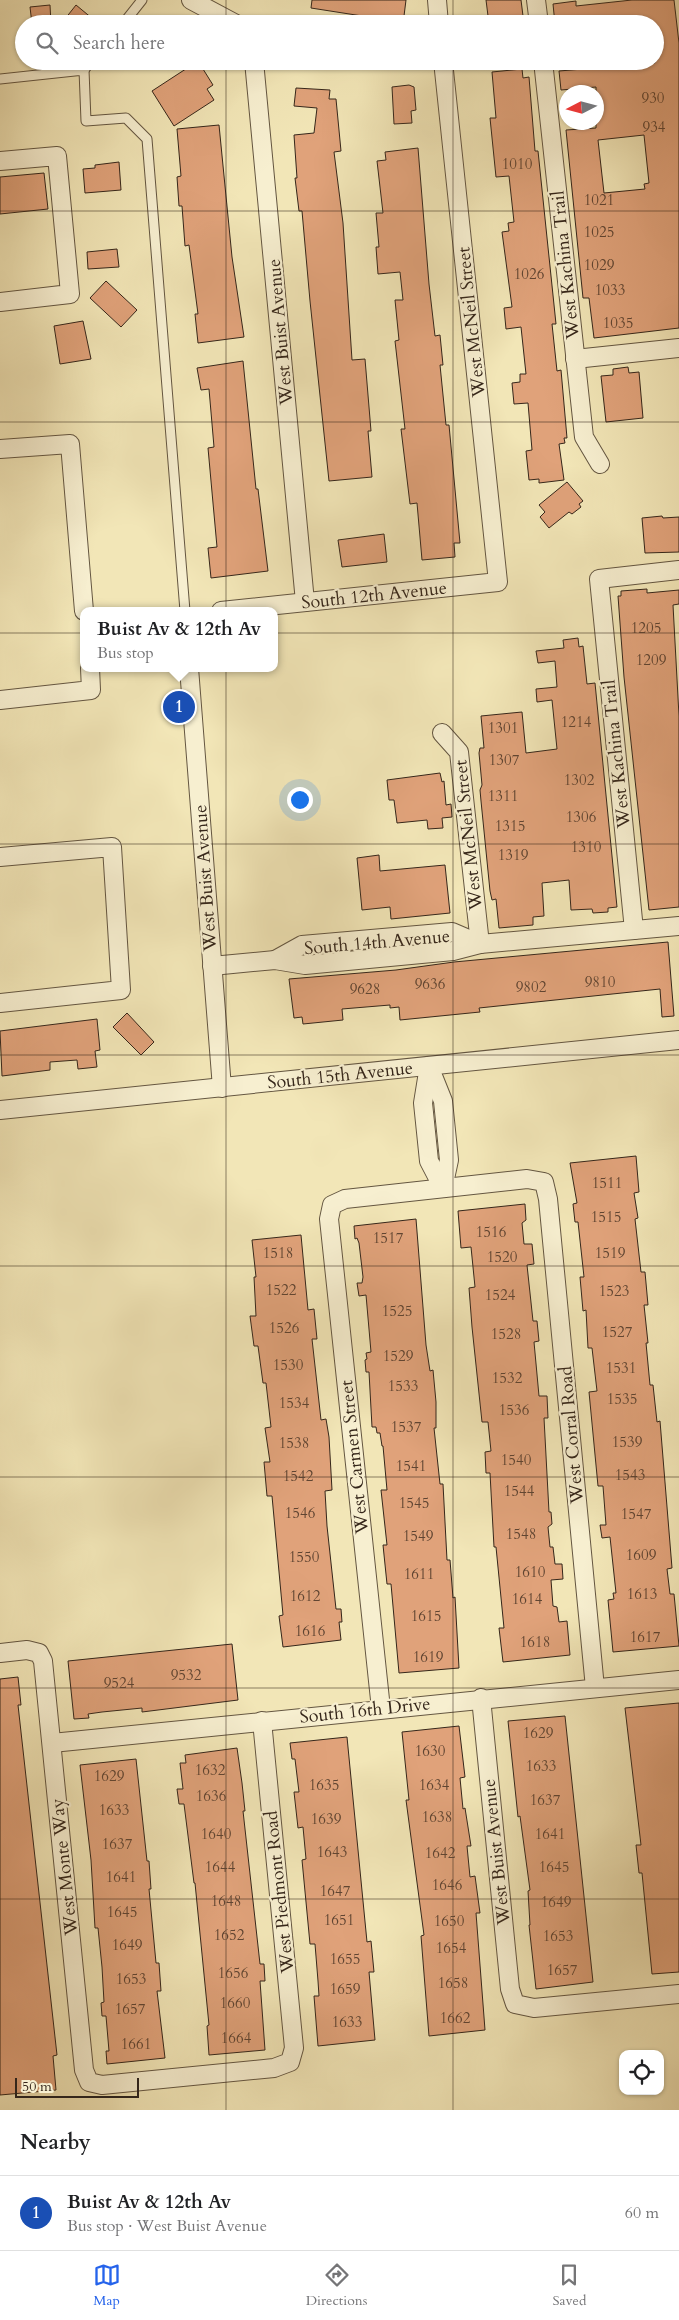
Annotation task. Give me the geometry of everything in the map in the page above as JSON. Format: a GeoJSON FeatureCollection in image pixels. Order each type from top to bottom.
{"type":"FeatureCollection","features":[{"type":"Feature","properties":{"kind":"street"},"geometry":{"type":"LineString","coordinates":[[191,0],[219,15]]}},
{"type":"Feature","properties":{"kind":"street"},"geometry":{"type":"LineString","coordinates":[[437,0],[439,15]]}},
{"type":"Feature","properties":{"kind":"street"},"geometry":{"type":"LineString","coordinates":[[536,0],[538,15]]}},
{"type":"Feature","properties":{"kind":"street","name":"West Buist Avenue"},"geometry":{"type":"LineString","coordinates":[[255,70],[305,602]]}},
{"type":"Feature","properties":{"kind":"street","name":"West McNeil Street"},"geometry":{"type":"LineString","coordinates":[[444,70],[498,582]]}},
{"type":"Feature","properties":{"kind":"street","name":"West Kachina Trail"},"geometry":{"type":"LineString","coordinates":[[544,70],[584,437],[600,464]]}},
{"type":"Feature","properties":{"kind":"street"},"geometry":{"type":"LineString","coordinates":[[0,161],[57,156],[70,294],[0,302]]}},
{"type":"Feature","properties":{"kind":"street"},"geometry":{"type":"LineString","coordinates":[[575,359],[679,348]]}},
{"type":"Feature","properties":{"kind":"street"},"geometry":{"type":"LineString","coordinates":[[0,449],[70,444],[84,607]]}},
{"type":"Feature","properties":{"kind":"street","name":"West Kachina Trail"},"geometry":{"type":"LineString","coordinates":[[634,930],[599,579],[679,570]]}},
{"type":"Feature","properties":{"kind":"street","name":"South 12th Avenue"},"geometry":{"type":"LineString","coordinates":[[258,607],[498,582]]}},
{"type":"Feature","properties":{"kind":"street"},"geometry":{"type":"LineString","coordinates":[[0,700],[92,690],[90,672]]}},
{"type":"Feature","properties":{"kind":"street","name":"West Buist Avenue"},"geometry":{"type":"LineString","coordinates":[[189,672],[222,1088]]}},
{"type":"Feature","properties":{"kind":"street","name":"West McNeil Street"},"geometry":{"type":"LineString","coordinates":[[442,733],[459,752],[480,944]]}},
{"type":"Feature","properties":{"kind":"street"},"geometry":{"type":"LineString","coordinates":[[0,856],[112,847],[121,990],[0,1003]]}},
{"type":"Feature","properties":{"kind":"street","name":"South 14th Avenue"},"geometry":{"type":"LineString","coordinates":[[212,966],[275,960],[305,966],[453,951],[480,944],[679,926]]}},
{"type":"Feature","properties":{"kind":"street","name":"South 14th Avenue"},"geometry":{"type":"LineString","coordinates":[[275,960],[302,946],[452,932],[480,944]]}},
{"type":"Feature","properties":{"kind":"street"},"geometry":{"type":"LineString","coordinates":[[326,944],[327,963]]}},
{"type":"Feature","properties":{"kind":"street","name":"South 15th Avenue"},"geometry":{"type":"LineString","coordinates":[[0,1110],[679,1040]]}},
{"type":"Feature","properties":{"kind":"street"},"geometry":{"type":"LineString","coordinates":[[429,1066],[443,1101],[449,1160],[443,1188]]}},
{"type":"Feature","properties":{"kind":"street"},"geometry":{"type":"LineString","coordinates":[[429,1066],[423,1103],[429,1162],[443,1188]]}},
{"type":"Feature","properties":{"kind":"street"},"geometry":{"type":"LineString","coordinates":[[427,1135],[446,1133]]}},
{"type":"Feature","properties":{"kind":"street","name":"West Corral Road"},"geometry":{"type":"LineString","coordinates":[[443,1188],[527,1179],[544,1182],[549,1208],[595,1688]]}},
{"type":"Feature","properties":{"kind":"street","name":"West Carmen Street"},"geometry":{"type":"LineString","coordinates":[[380,1709],[329,1219],[332,1205],[345,1199],[443,1188]]}},
{"type":"Feature","properties":{"kind":"street","name":"West Monte Way"},"geometry":{"type":"LineString","coordinates":[[0,1653],[27,1650],[38,1653],[43,1661],[84,2070],[89,2082]]}},
{"type":"Feature","properties":{"kind":"street","name":"South 16th Drive"},"geometry":{"type":"LineString","coordinates":[[52,1742],[481,1698],[679,1680]]}},
{"type":"Feature","properties":{"kind":"street","name":"West Buist Avenue"},"geometry":{"type":"LineString","coordinates":[[481,1698],[510,1988],[515,2004],[534,2008],[679,1994]]}},
{"type":"Feature","properties":{"kind":"street","name":"West Piedmont Road"},"geometry":{"type":"LineString","coordinates":[[89,2082],[102,2085],[274,2068],[290,2062],[294,2048],[262,1721]]}},
{"type":"Feature","properties":{"kind":"lane"},"geometry":{"type":"LineString","coordinates":[[130,15],[142,0]]}},
{"type":"Feature","properties":{"kind":"lane"},"geometry":{"type":"LineString","coordinates":[[0,79],[84,70],[86,121],[126,118],[147,140],[184,607]]}},
{"type":"Feature","properties":{"kind":"building"},"geometry":{"type":"Polygon","coordinates":[[[312,0],[406,0],[404,15],[356,15],[311,8],[312,0]]]}},
{"type":"Feature","properties":{"kind":"building"},"geometry":{"type":"Polygon","coordinates":[[[486,0],[521,0],[523,15],[488,15],[486,0]]]}},
{"type":"Feature","properties":{"kind":"building"},"geometry":{"type":"Polygon","coordinates":[[[632,0],[674,0],[679,43],[679,328],[594,338],[589,298],[583,298],[566,130],[604,130],[604,85],[560,85],[559,71],[664,70],[664,15],[554,15],[553,4],[576,1],[576,6],[632,0]],[[644,135],[598,140],[604,193],[645,189],[644,184],[649,183],[644,135]]]}},
{"type":"Feature","properties":{"kind":"building"},"geometry":{"type":"Polygon","coordinates":[[[50,5],[51,15],[31,15],[30,7],[50,5]]]}},
{"type":"Feature","properties":{"kind":"building"},"geometry":{"type":"Polygon","coordinates":[[[76,5],[88,15],[68,15],[76,5]]]}},
{"type":"Feature","properties":{"kind":"building"},"geometry":{"type":"Polygon","coordinates":[[[184,70],[204,70],[213,85],[207,89],[214,100],[174,126],[152,91],[184,70]]]}},
{"type":"Feature","properties":{"kind":"building"},"geometry":{"type":"Polygon","coordinates":[[[522,70],[523,78],[529,77],[535,151],[538,151],[556,324],[552,324],[557,371],[561,370],[567,438],[564,438],[565,443],[559,444],[564,480],[539,483],[539,479],[529,480],[526,451],[532,450],[528,403],[514,404],[512,383],[520,382],[520,374],[526,374],[521,327],[506,329],[504,308],[512,307],[502,232],[509,231],[508,223],[514,222],[509,176],[496,177],[490,118],[496,118],[492,72],[522,70]]]}},
{"type":"Feature","properties":{"kind":"building"},"geometry":{"type":"Polygon","coordinates":[[[409,85],[414,87],[416,110],[411,111],[412,123],[394,124],[392,87],[409,85]]]}},
{"type":"Feature","properties":{"kind":"building"},"geometry":{"type":"Polygon","coordinates":[[[296,88],[330,90],[329,99],[336,99],[341,151],[334,152],[343,223],[352,360],[365,359],[371,431],[368,431],[372,477],[329,481],[302,211],[299,211],[295,178],[297,178],[294,135],[314,133],[317,108],[294,106],[296,88]]]}},
{"type":"Feature","properties":{"kind":"building"},"geometry":{"type":"Polygon","coordinates":[[[219,125],[232,257],[244,337],[198,343],[195,314],[198,314],[189,245],[185,246],[182,206],[179,206],[177,177],[181,176],[177,129],[219,125]]]}},
{"type":"Feature","properties":{"kind":"building"},"geometry":{"type":"Polygon","coordinates":[[[418,148],[429,284],[435,336],[440,335],[443,365],[440,365],[446,425],[449,425],[460,543],[454,543],[455,557],[422,560],[417,503],[410,504],[401,429],[405,429],[395,341],[399,340],[395,300],[403,300],[400,272],[378,274],[376,247],[379,247],[376,213],[383,213],[377,161],[386,160],[385,152],[418,148]]]}},
{"type":"Feature","properties":{"kind":"building"},"geometry":{"type":"Polygon","coordinates":[[[119,162],[121,190],[85,193],[83,169],[95,168],[95,165],[119,162]]]}},
{"type":"Feature","properties":{"kind":"building"},"geometry":{"type":"Polygon","coordinates":[[[44,173],[48,209],[0,214],[0,177],[44,173]]]}},
{"type":"Feature","properties":{"kind":"building"},"geometry":{"type":"Polygon","coordinates":[[[117,249],[119,267],[88,269],[87,252],[117,249]]]}},
{"type":"Feature","properties":{"kind":"building"},"geometry":{"type":"Polygon","coordinates":[[[106,281],[137,310],[121,327],[90,298],[106,281]]]}},
{"type":"Feature","properties":{"kind":"building"},"geometry":{"type":"Polygon","coordinates":[[[83,321],[91,359],[60,364],[54,326],[83,321]]]}},
{"type":"Feature","properties":{"kind":"building"},"geometry":{"type":"Polygon","coordinates":[[[243,361],[256,489],[258,489],[268,571],[211,578],[208,548],[217,547],[208,448],[214,447],[209,389],[201,390],[197,368],[243,361]]]}},
{"type":"Feature","properties":{"kind":"building"},"geometry":{"type":"Polygon","coordinates":[[[628,367],[629,373],[639,372],[643,418],[606,422],[601,376],[613,375],[613,369],[628,367]]]}},
{"type":"Feature","properties":{"kind":"building"},"geometry":{"type":"Polygon","coordinates":[[[567,482],[583,501],[579,504],[581,507],[572,514],[569,512],[549,528],[540,517],[545,512],[539,505],[567,482]]]}},
{"type":"Feature","properties":{"kind":"building"},"geometry":{"type":"Polygon","coordinates":[[[662,516],[663,518],[679,517],[679,552],[645,553],[642,518],[662,516]]]}},
{"type":"Feature","properties":{"kind":"building"},"geometry":{"type":"Polygon","coordinates":[[[384,534],[387,562],[342,567],[338,540],[384,534]]]}},
{"type":"Feature","properties":{"kind":"building"},"geometry":{"type":"Polygon","coordinates":[[[647,589],[647,593],[679,590],[679,604],[673,605],[679,716],[679,907],[649,910],[624,677],[618,596],[621,596],[621,591],[647,589]]]}},
{"type":"Feature","properties":{"kind":"building"},"geometry":{"type":"Polygon","coordinates":[[[578,638],[579,647],[583,646],[587,684],[595,683],[617,907],[608,908],[608,912],[593,913],[592,909],[571,910],[569,880],[542,883],[544,916],[533,917],[533,925],[499,928],[496,899],[492,900],[490,891],[480,790],[482,785],[479,753],[480,748],[484,748],[481,716],[522,712],[526,753],[557,749],[552,700],[537,702],[536,689],[557,687],[555,661],[538,663],[536,651],[564,648],[563,640],[578,638]]]}},
{"type":"Feature","properties":{"kind":"building"},"geometry":{"type":"Polygon","coordinates":[[[440,773],[442,782],[444,781],[446,805],[451,804],[452,817],[442,818],[443,828],[428,829],[427,820],[397,823],[394,800],[389,800],[387,780],[440,773]]]}},
{"type":"Feature","properties":{"kind":"building"},"geometry":{"type":"Polygon","coordinates":[[[379,855],[380,871],[445,865],[450,913],[391,919],[390,907],[362,910],[357,858],[379,855]]]}},
{"type":"Feature","properties":{"kind":"building"},"geometry":{"type":"Polygon","coordinates":[[[668,942],[674,1016],[662,1017],[660,989],[479,1008],[480,1012],[400,1020],[399,1007],[390,1008],[390,1005],[342,1009],[343,1020],[303,1024],[302,1017],[294,1018],[289,979],[668,942]]]}},
{"type":"Feature","properties":{"kind":"building"},"geometry":{"type":"Polygon","coordinates":[[[127,1013],[154,1042],[141,1055],[113,1027],[127,1013]]]}},
{"type":"Feature","properties":{"kind":"building"},"geometry":{"type":"Polygon","coordinates":[[[97,1019],[100,1050],[95,1051],[97,1067],[78,1069],[77,1060],[50,1062],[50,1070],[2,1076],[0,1031],[97,1019]]]}},
{"type":"Feature","properties":{"kind":"building"},"geometry":{"type":"Polygon","coordinates":[[[636,1156],[639,1192],[634,1193],[638,1218],[635,1219],[641,1272],[645,1272],[648,1305],[644,1305],[648,1343],[646,1343],[650,1385],[653,1385],[657,1422],[660,1421],[672,1568],[667,1569],[670,1594],[674,1594],[679,1646],[613,1652],[608,1600],[614,1599],[613,1593],[616,1593],[610,1537],[602,1538],[600,1525],[606,1525],[603,1486],[598,1486],[589,1392],[597,1391],[592,1348],[588,1348],[586,1310],[583,1311],[580,1277],[584,1277],[578,1222],[575,1222],[573,1204],[577,1203],[570,1163],[636,1156]]]}},
{"type":"Feature","properties":{"kind":"building"},"geometry":{"type":"Polygon","coordinates":[[[525,1204],[526,1220],[522,1223],[524,1244],[532,1244],[534,1264],[527,1265],[533,1321],[537,1321],[539,1341],[534,1342],[539,1396],[547,1396],[548,1418],[544,1418],[549,1512],[551,1512],[552,1524],[548,1527],[550,1547],[553,1547],[555,1564],[562,1564],[563,1579],[551,1580],[553,1606],[557,1607],[559,1622],[567,1621],[570,1655],[503,1662],[499,1628],[504,1628],[496,1547],[494,1547],[490,1473],[486,1473],[485,1452],[491,1451],[488,1422],[482,1422],[469,1288],[475,1287],[471,1247],[461,1248],[458,1211],[525,1204]]]}},
{"type":"Feature","properties":{"kind":"building"},"geometry":{"type":"Polygon","coordinates":[[[416,1219],[426,1345],[430,1371],[433,1370],[436,1402],[436,1428],[434,1428],[440,1484],[443,1484],[447,1560],[450,1560],[453,1598],[455,1597],[459,1668],[399,1673],[391,1584],[387,1584],[383,1545],[387,1545],[381,1490],[387,1490],[383,1446],[380,1433],[377,1433],[376,1427],[372,1427],[369,1372],[366,1372],[365,1360],[367,1359],[366,1353],[371,1352],[366,1295],[359,1296],[357,1283],[362,1283],[363,1277],[359,1243],[357,1238],[355,1239],[354,1226],[416,1219]]]}},
{"type":"Feature","properties":{"kind":"building"},"geometry":{"type":"Polygon","coordinates":[[[301,1235],[308,1310],[314,1309],[317,1339],[312,1339],[321,1420],[326,1419],[329,1437],[332,1490],[325,1491],[327,1526],[336,1609],[341,1609],[342,1622],[339,1622],[341,1640],[283,1647],[279,1616],[283,1615],[272,1496],[267,1496],[264,1462],[270,1462],[265,1428],[271,1427],[266,1383],[263,1383],[258,1346],[254,1346],[250,1316],[256,1316],[254,1277],[256,1277],[252,1240],[301,1235]]]}},
{"type":"Feature","properties":{"kind":"building"},"geometry":{"type":"Polygon","coordinates":[[[232,1644],[238,1700],[142,1712],[142,1708],[102,1712],[88,1714],[89,1718],[74,1719],[68,1661],[232,1644]]]}},
{"type":"Feature","properties":{"kind":"building"},"geometry":{"type":"Polygon","coordinates":[[[18,1677],[21,1705],[18,1705],[57,2055],[53,2056],[56,2090],[0,2095],[0,1679],[18,1677]]]}},
{"type":"Feature","properties":{"kind":"building"},"geometry":{"type":"Polygon","coordinates":[[[679,1703],[679,1972],[652,1974],[642,1873],[639,1873],[636,1845],[641,1845],[625,1708],[679,1703]]]}},
{"type":"Feature","properties":{"kind":"building"},"geometry":{"type":"Polygon","coordinates":[[[565,1716],[593,1982],[536,1989],[529,1925],[528,1891],[530,1890],[520,1816],[518,1817],[508,1721],[565,1716]]]}},
{"type":"Feature","properties":{"kind":"building"},"geometry":{"type":"Polygon","coordinates":[[[459,1726],[465,1777],[460,1778],[463,1809],[465,1808],[471,1846],[467,1846],[470,1877],[475,1876],[480,1913],[476,1913],[485,2030],[429,2036],[421,1936],[424,1935],[406,1800],[409,1800],[402,1732],[459,1726]]]}},
{"type":"Feature","properties":{"kind":"building"},"geometry":{"type":"Polygon","coordinates":[[[347,1737],[367,1942],[371,1941],[374,1972],[369,1972],[375,2040],[318,2046],[314,1996],[319,1996],[315,1944],[310,1944],[302,1860],[306,1859],[303,1827],[298,1828],[294,1792],[299,1792],[295,1759],[292,1759],[290,1743],[347,1737]]]}},
{"type":"Feature","properties":{"kind":"building"},"geometry":{"type":"Polygon","coordinates":[[[237,1748],[260,1964],[264,1964],[265,1981],[260,1981],[265,2050],[209,2055],[207,2026],[209,2025],[195,1883],[184,1804],[179,1804],[177,1789],[183,1789],[180,1763],[186,1763],[185,1755],[237,1748]]]}},
{"type":"Feature","properties":{"kind":"building"},"geometry":{"type":"Polygon","coordinates":[[[136,1759],[147,1861],[149,1861],[151,1889],[149,1889],[156,1963],[159,1963],[161,1991],[157,1991],[165,2058],[107,2064],[106,2051],[109,2051],[106,2016],[102,2016],[101,2003],[104,2002],[102,1967],[98,1928],[95,1928],[91,1860],[80,1765],[136,1759]]]}},
{"type":"Feature","properties":{"kind":"place","name":"Buist Av & 12th Av"},"geometry":{"type":"Point","coordinates":[179,707]}}]}
